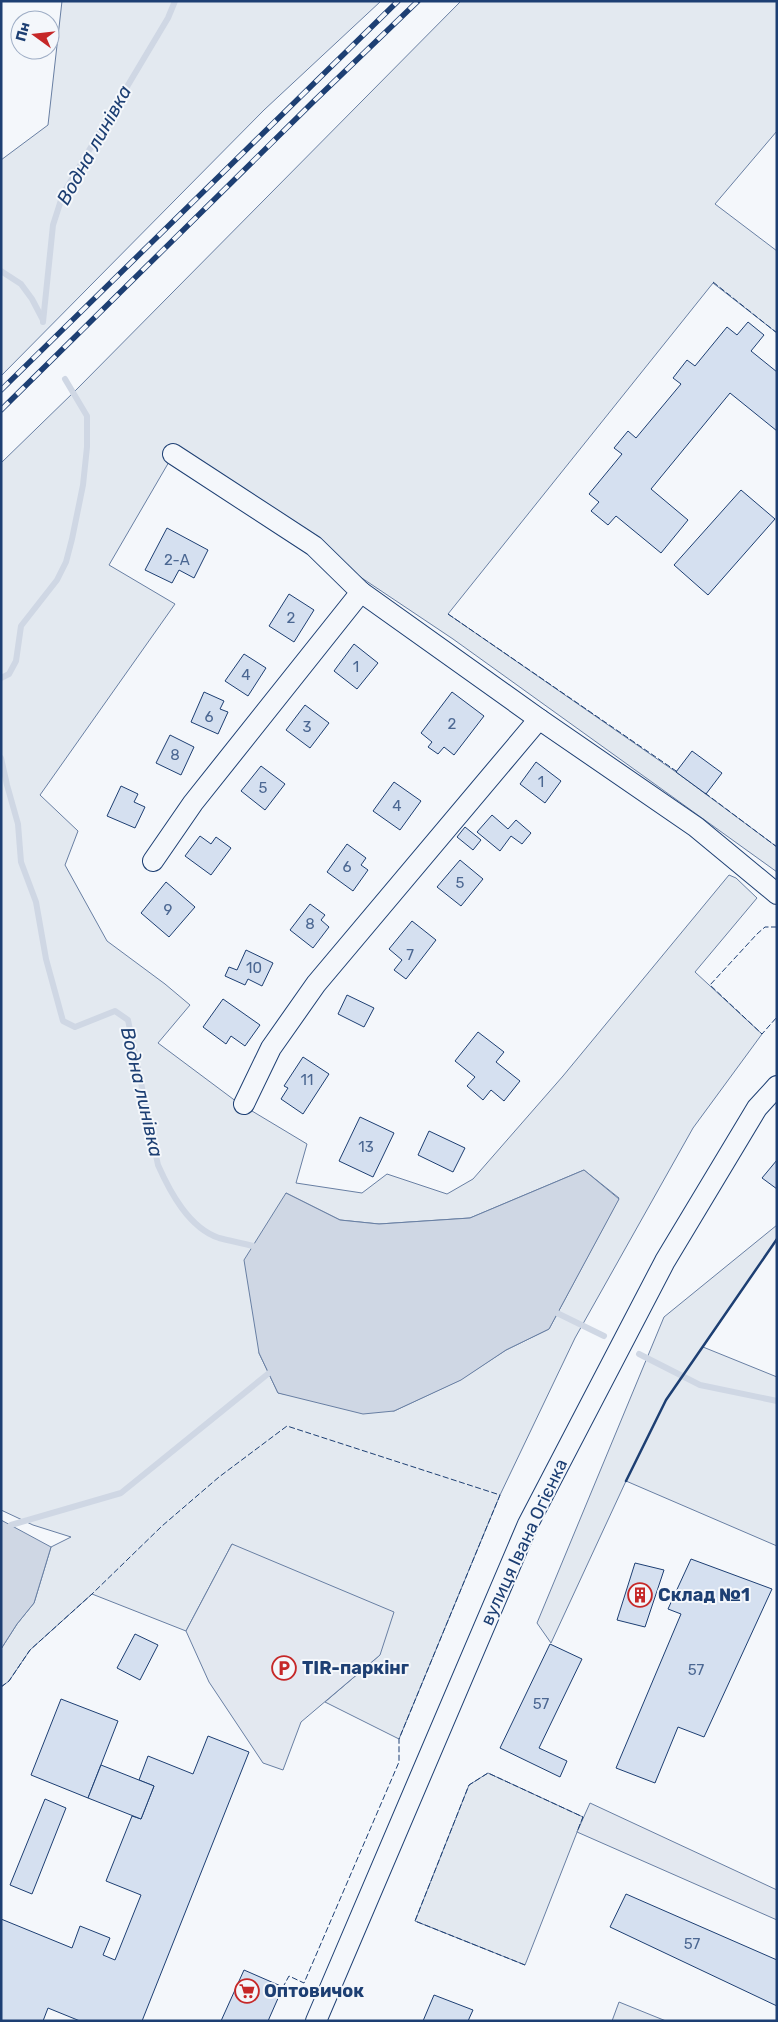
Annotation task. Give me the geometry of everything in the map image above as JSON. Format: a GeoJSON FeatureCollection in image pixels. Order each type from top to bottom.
{"type":"FeatureCollection","features":[{"type":"Feature","properties":{"kind":"street"},"geometry":{"type":"LineString","coordinates":[[173,454],[314,546],[361,592],[539,719],[696,827],[777,894]]}},
{"type":"Feature","properties":{"kind":"street"},"geometry":{"type":"LineString","coordinates":[[153,861],[193,803],[361,592]]}},
{"type":"Feature","properties":{"kind":"street"},"geometry":{"type":"LineString","coordinates":[[244,1104],[271,1048],[316,984],[539,719]]}},
{"type":"Feature","properties":{"kind":"street","name":"вулиця Івана Огієнка"},"geometry":{"type":"LineString","coordinates":[[316,2021],[528,1524],[665,1261],[757,1108],[777,1086]]}},
{"type":"Feature","properties":{"kind":"shaded area"},"geometry":{"type":"Polygon","coordinates":[[[62,1],[381,1],[264,110],[1,376],[1,160],[48,125],[55,60],[60,60],[62,1]]]}},
{"type":"Feature","properties":{"kind":"shaded area"},"geometry":{"type":"Polygon","coordinates":[[[461,1],[777,1],[777,131],[715,204],[777,251],[777,333],[713,283],[448,614],[676,772],[777,847],[777,872],[453,639],[173,455],[109,565],[175,604],[40,795],[78,831],[65,865],[107,941],[190,1005],[158,1043],[237,1102],[307,1144],[296,1183],[362,1193],[387,1174],[447,1194],[473,1179],[563,1076],[729,875],[736,878],[757,898],[695,972],[762,1034],[693,1128],[575,1338],[500,1495],[399,1739],[325,1702],[380,1655],[232,1544],[186,1631],[92,1594],[30,1650],[9,1681],[1,1687],[1,1649],[17,1624],[34,1603],[51,1547],[71,1537],[33,1525],[1,1510],[1,463],[75,391],[461,1]],[[584,1170],[470,1218],[379,1224],[340,1220],[286,1193],[259,1353],[278,1393],[394,1411],[460,1380],[506,1350],[549,1329],[619,1198],[584,1170]]]}},
{"type":"Feature","properties":{"kind":"shaded area"},"geometry":{"type":"Polygon","coordinates":[[[584,1170],[619,1199],[549,1329],[506,1350],[461,1380],[394,1411],[363,1414],[278,1393],[259,1353],[244,1260],[286,1193],[340,1220],[379,1224],[470,1218],[584,1170]]]}},
{"type":"Feature","properties":{"kind":"shaded area"},"geometry":{"type":"Polygon","coordinates":[[[777,1225],[777,1239],[703,1347],[777,1377],[777,1546],[626,1481],[551,1643],[537,1623],[664,1317],[777,1225]]]}},
{"type":"Feature","properties":{"kind":"shaded area"},"geometry":{"type":"Polygon","coordinates":[[[1,1520],[51,1547],[34,1603],[17,1624],[1,1649],[1,1520]]]}},
{"type":"Feature","properties":{"kind":"shaded area","name":"TIR-паркінг"},"geometry":{"type":"Polygon","coordinates":[[[232,1544],[394,1612],[380,1655],[301,1722],[283,1770],[263,1763],[209,1682],[186,1631],[232,1544]]]}},
{"type":"Feature","properties":{"kind":"shaded area"},"geometry":{"type":"Polygon","coordinates":[[[488,1773],[583,1817],[525,1965],[415,1921],[469,1785],[488,1773]]]}},
{"type":"Feature","properties":{"kind":"shaded area"},"geometry":{"type":"Polygon","coordinates":[[[590,1803],[777,1890],[777,1920],[577,1832],[590,1803]]]}},
{"type":"Feature","properties":{"kind":"shaded area"},"geometry":{"type":"Polygon","coordinates":[[[619,2002],[666,2021],[612,2021],[619,2002]]]}},
{"type":"Feature","properties":{"kind":"building"},"geometry":{"type":"Polygon","coordinates":[[[748,322],[764,335],[751,351],[777,372],[777,431],[730,393],[651,489],[688,520],[661,553],[616,516],[608,525],[591,511],[599,502],[589,494],[622,454],[614,448],[628,431],[636,438],[681,384],[673,378],[687,360],[695,366],[727,327],[737,335],[748,322]]]}},
{"type":"Feature","properties":{"kind":"building"},"geometry":{"type":"Polygon","coordinates":[[[741,490],[775,519],[708,595],[674,565],[741,490]]]}},
{"type":"Feature","properties":{"kind":"building"},"geometry":{"type":"Polygon","coordinates":[[[167,528],[208,550],[194,578],[179,570],[172,583],[145,570],[167,528]]]}},
{"type":"Feature","properties":{"kind":"building"},"geometry":{"type":"Polygon","coordinates":[[[289,594],[314,610],[294,642],[269,626],[289,594]]]}},
{"type":"Feature","properties":{"kind":"building"},"geometry":{"type":"Polygon","coordinates":[[[354,644],[378,663],[357,689],[334,671],[354,644]]]}},
{"type":"Feature","properties":{"kind":"building"},"geometry":{"type":"Polygon","coordinates":[[[244,654],[266,668],[248,696],[225,681],[244,654]]]}},
{"type":"Feature","properties":{"kind":"building"},"geometry":{"type":"Polygon","coordinates":[[[204,692],[224,701],[220,709],[228,712],[218,734],[191,722],[204,692]]]}},
{"type":"Feature","properties":{"kind":"building"},"geometry":{"type":"Polygon","coordinates":[[[452,692],[484,716],[454,755],[444,747],[438,754],[428,747],[432,742],[421,733],[452,692]]]}},
{"type":"Feature","properties":{"kind":"building"},"geometry":{"type":"Polygon","coordinates":[[[305,705],[329,723],[310,748],[286,730],[305,705]]]}},
{"type":"Feature","properties":{"kind":"building"},"geometry":{"type":"Polygon","coordinates":[[[170,735],[194,747],[181,775],[156,763],[170,735]]]}},
{"type":"Feature","properties":{"kind":"building"},"geometry":{"type":"Polygon","coordinates":[[[692,751],[722,773],[706,794],[676,772],[692,751]]]}},
{"type":"Feature","properties":{"kind":"building"},"geometry":{"type":"Polygon","coordinates":[[[536,762],[561,781],[545,803],[520,784],[536,762]]]}},
{"type":"Feature","properties":{"kind":"building"},"geometry":{"type":"Polygon","coordinates":[[[261,766],[285,784],[265,810],[241,791],[261,766]]]}},
{"type":"Feature","properties":{"kind":"building"},"geometry":{"type":"Polygon","coordinates":[[[394,782],[421,801],[400,830],[373,811],[394,782]]]}},
{"type":"Feature","properties":{"kind":"building"},"geometry":{"type":"Polygon","coordinates":[[[121,786],[138,794],[134,802],[145,807],[135,828],[107,816],[121,786]]]}},
{"type":"Feature","properties":{"kind":"building"},"geometry":{"type":"Polygon","coordinates":[[[492,815],[508,829],[516,820],[531,833],[522,844],[511,836],[500,851],[477,832],[492,815]]]}},
{"type":"Feature","properties":{"kind":"building"},"geometry":{"type":"Polygon","coordinates":[[[465,827],[481,840],[473,850],[457,837],[465,827]]]}},
{"type":"Feature","properties":{"kind":"building"},"geometry":{"type":"Polygon","coordinates":[[[200,836],[211,844],[216,837],[231,848],[211,875],[185,856],[200,836]]]}},
{"type":"Feature","properties":{"kind":"building"},"geometry":{"type":"Polygon","coordinates":[[[347,844],[366,858],[361,865],[368,870],[353,891],[327,872],[347,844]]]}},
{"type":"Feature","properties":{"kind":"building"},"geometry":{"type":"Polygon","coordinates":[[[460,860],[483,879],[461,906],[437,887],[460,860]]]}},
{"type":"Feature","properties":{"kind":"building"},"geometry":{"type":"Polygon","coordinates":[[[166,882],[195,907],[169,937],[141,913],[166,882]]]}},
{"type":"Feature","properties":{"kind":"building"},"geometry":{"type":"Polygon","coordinates":[[[310,904],[325,915],[321,920],[329,927],[313,948],[290,930],[310,904]]]}},
{"type":"Feature","properties":{"kind":"building"},"geometry":{"type":"Polygon","coordinates":[[[412,921],[436,940],[406,979],[394,970],[402,960],[389,949],[412,921]]]}},
{"type":"Feature","properties":{"kind":"building"},"geometry":{"type":"Polygon","coordinates":[[[246,950],[273,963],[262,986],[248,979],[245,985],[225,976],[229,967],[237,970],[246,950]]]}},
{"type":"Feature","properties":{"kind":"building"},"geometry":{"type":"Polygon","coordinates":[[[347,995],[374,1008],[364,1027],[338,1014],[347,995]]]}},
{"type":"Feature","properties":{"kind":"building"},"geometry":{"type":"Polygon","coordinates":[[[223,999],[260,1025],[245,1046],[231,1036],[226,1044],[203,1027],[223,999]]]}},
{"type":"Feature","properties":{"kind":"building"},"geometry":{"type":"Polygon","coordinates":[[[478,1032],[504,1052],[496,1062],[520,1081],[504,1101],[491,1090],[483,1100],[467,1086],[475,1077],[455,1061],[478,1032]]]}},
{"type":"Feature","properties":{"kind":"building"},"geometry":{"type":"Polygon","coordinates":[[[303,1057],[329,1074],[303,1114],[281,1099],[288,1088],[284,1086],[303,1057]]]}},
{"type":"Feature","properties":{"kind":"building"},"geometry":{"type":"Polygon","coordinates":[[[360,1117],[394,1133],[373,1177],[339,1161],[360,1117]]]}},
{"type":"Feature","properties":{"kind":"building"},"geometry":{"type":"Polygon","coordinates":[[[429,1131],[465,1148],[453,1172],[418,1155],[429,1131]]]}},
{"type":"Feature","properties":{"kind":"building"},"geometry":{"type":"Polygon","coordinates":[[[777,1160],[777,1189],[762,1178],[777,1160]]]}},
{"type":"Feature","properties":{"kind":"building"},"geometry":{"type":"Polygon","coordinates":[[[691,1559],[772,1589],[704,1737],[678,1727],[655,1783],[616,1768],[681,1614],[668,1609],[691,1559]]]}},
{"type":"Feature","properties":{"kind":"building","name":"Склад №1"},"geometry":{"type":"Polygon","coordinates":[[[635,1563],[664,1570],[645,1627],[617,1620],[635,1563]]]}},
{"type":"Feature","properties":{"kind":"building"},"geometry":{"type":"Polygon","coordinates":[[[135,1634],[158,1645],[140,1680],[117,1668],[135,1634]]]}},
{"type":"Feature","properties":{"kind":"building"},"geometry":{"type":"Polygon","coordinates":[[[550,1644],[582,1659],[539,1748],[567,1761],[560,1777],[500,1748],[550,1644]]]}},
{"type":"Feature","properties":{"kind":"building"},"geometry":{"type":"Polygon","coordinates":[[[61,1699],[118,1721],[88,1798],[31,1775],[61,1699]]]}},
{"type":"Feature","properties":{"kind":"building"},"geometry":{"type":"Polygon","coordinates":[[[208,1736],[249,1752],[142,2021],[80,2021],[48,2008],[43,2021],[1,2021],[1,1919],[72,1948],[80,1926],[110,1938],[103,1955],[115,1960],[141,1895],[106,1881],[132,1816],[141,1819],[154,1786],[139,1780],[148,1756],[193,1774],[208,1736]]]}},
{"type":"Feature","properties":{"kind":"building"},"geometry":{"type":"Polygon","coordinates":[[[101,1765],[154,1786],[141,1819],[88,1798],[101,1765]]]}},
{"type":"Feature","properties":{"kind":"building"},"geometry":{"type":"Polygon","coordinates":[[[45,1799],[66,1808],[32,1894],[10,1885],[45,1799]]]}},
{"type":"Feature","properties":{"kind":"building"},"geometry":{"type":"Polygon","coordinates":[[[626,1894],[777,1960],[777,2006],[610,1927],[626,1894]]]}},
{"type":"Feature","properties":{"kind":"building"},"geometry":{"type":"Polygon","coordinates":[[[244,1970],[283,1987],[268,2021],[221,2021],[244,1970]]]}},
{"type":"Feature","properties":{"kind":"building"},"geometry":{"type":"Polygon","coordinates":[[[434,1995],[473,2010],[468,2021],[423,2021],[434,1995]]]}},
{"type":"Feature","properties":{"kind":"waterway","name":"Водна линівка"},"geometry":{"type":"LineString","coordinates":[[43,322],[53,225],[63,194],[168,18],[175,1]]}},
{"type":"Feature","properties":{"kind":"waterway","name":"Водна линівка"},"geometry":{"type":"LineString","coordinates":[[1,271],[21,284],[32,299],[43,320]]}},
{"type":"Feature","properties":{"kind":"waterway","name":"Водна линівка"},"geometry":{"type":"LineString","coordinates":[[1,678],[9,674],[16,661],[21,626],[57,580],[66,562],[72,539],[83,485],[87,447],[87,416],[65,379]]}},
{"type":"Feature","properties":{"kind":"waterway","name":"Водна линівка"},"geometry":{"type":"LineString","coordinates":[[1,758],[18,824],[21,862],[36,902],[46,959],[63,1021],[75,1027],[115,1011],[128,1020],[158,1165],[168,1186],[182,1208],[198,1226],[219,1238],[253,1246]]}},
{"type":"Feature","properties":{"kind":"waterway"},"geometry":{"type":"LineString","coordinates":[[557,1313],[604,1336]]}},
{"type":"Feature","properties":{"kind":"waterway"},"geometry":{"type":"LineString","coordinates":[[639,1354],[700,1385],[777,1401]]}},
{"type":"Feature","properties":{"kind":"waterway"},"geometry":{"type":"LineString","coordinates":[[1,1546],[11,1525],[121,1493],[269,1373]]}},
{"type":"Feature","properties":{"kind":"railway"},"geometry":{"type":"LineString","coordinates":[[1,390],[398,1]]}},
{"type":"Feature","properties":{"kind":"railway"},"geometry":{"type":"LineString","coordinates":[[1,410],[418,1]]}},
{"type":"Feature","properties":{"kind":"fence"},"geometry":{"type":"LineString","coordinates":[[713,282],[777,333]]}},
{"type":"Feature","properties":{"kind":"fence"},"geometry":{"type":"LineString","coordinates":[[448,614],[679,773]]}},
{"type":"Feature","properties":{"kind":"fence"},"geometry":{"type":"LineString","coordinates":[[705,793],[777,847]]}},
{"type":"Feature","properties":{"kind":"fence"},"geometry":{"type":"LineString","coordinates":[[777,927],[765,927],[710,985],[762,1034],[777,1017]]}},
{"type":"Feature","properties":{"kind":"fence"},"geometry":{"type":"LineString","coordinates":[[1,1687],[9,1681],[30,1650],[92,1594],[162,1526],[219,1477],[287,1426],[500,1495],[399,1739],[399,1762],[304,1983],[289,1976],[283,1987]]}},
{"type":"Feature","properties":{"kind":"fence"},"geometry":{"type":"LineString","coordinates":[[525,1965],[415,1921],[469,1785],[488,1773],[583,1817],[577,1832]]}},
{"type":"Feature","properties":{"kind":"wall"},"geometry":{"type":"LineString","coordinates":[[626,1481],[666,1400],[777,1239]]}},
{"type":"Feature","properties":{"kind":"place","name":"Склад №1"},"geometry":{"type":"Point","coordinates":[640,1595]}},
{"type":"Feature","properties":{"kind":"place","name":"TIR-паркінг"},"geometry":{"type":"Point","coordinates":[284,1668]}},
{"type":"Feature","properties":{"kind":"place","name":"Оптовичок"},"geometry":{"type":"Point","coordinates":[247,1991]}}]}
